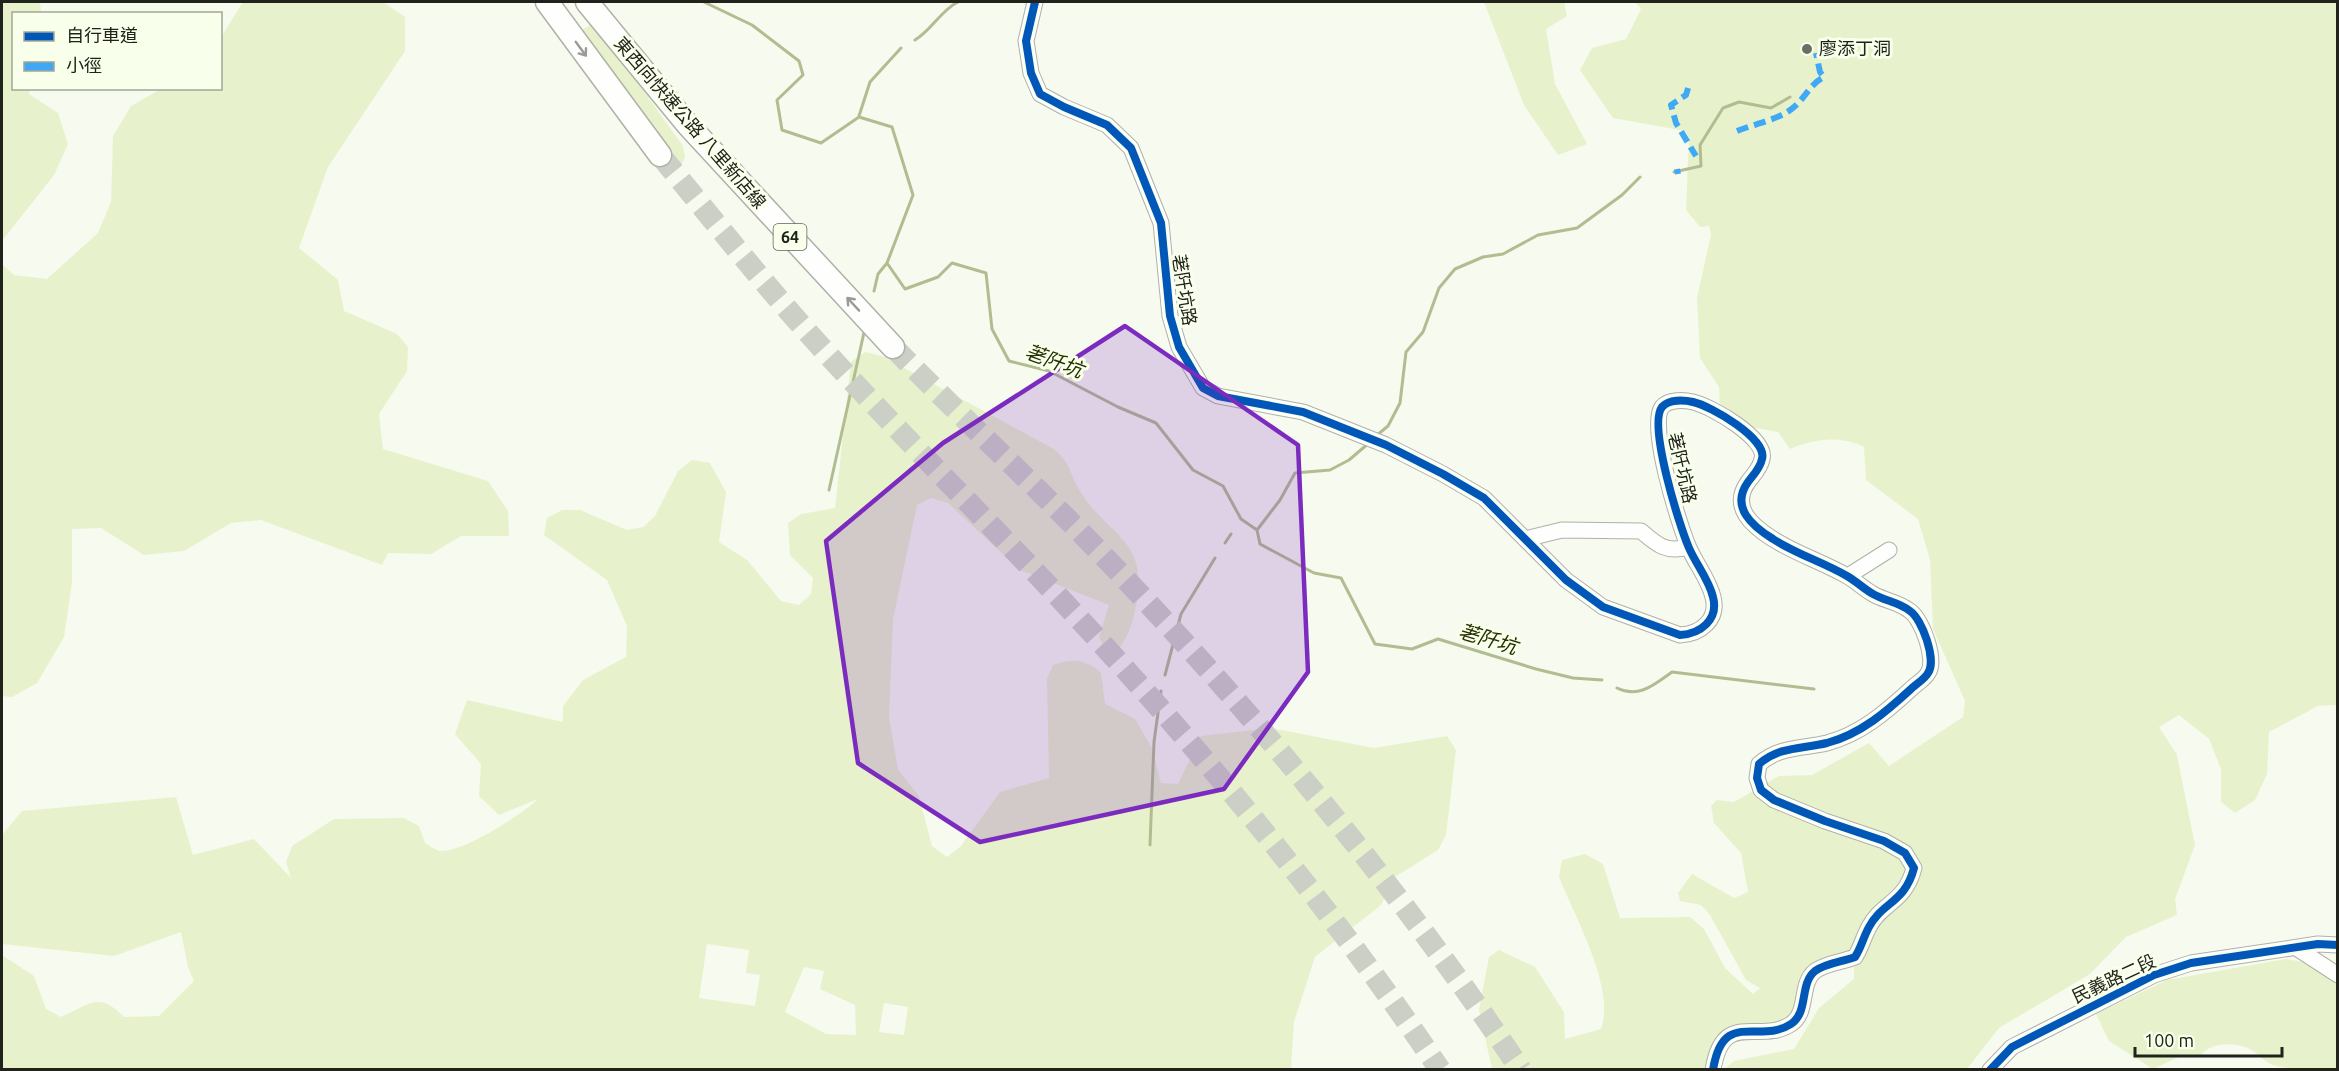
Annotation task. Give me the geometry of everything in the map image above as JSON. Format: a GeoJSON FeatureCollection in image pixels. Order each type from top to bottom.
{"type":"FeatureCollection","features":[{"type":"Feature","properties":{"kind":"highway","name":"東西向快速公路 八里新店線"},"geometry":{"type":"LineString","coordinates":[[547,2],[660,155]]}},
{"type":"Feature","properties":{"kind":"highway","name":"東西向快速公路 八里新店線"},"geometry":{"type":"LineString","coordinates":[[587,2],[688,124],[892,347]]}},
{"type":"Feature","properties":{"kind":"street","name":"荖阡坑路"},"geometry":{"type":"LineString","coordinates":[[1035,2],[1028,21],[1026,41],[1031,73],[1040,94],[1107,125],[1131,148],[1161,223],[1170,316],[1179,347],[1203,388],[1218,396],[1303,411],[1370,439],[1443,474],[1484,498],[1566,580],[1603,607],[1680,635],[1693,634],[1702,630],[1713,612],[1713,598],[1688,547],[1676,511],[1657,431],[1661,407],[1668,402],[1692,402],[1709,408],[1759,443],[1763,456],[1761,463],[1740,493],[1740,506],[1745,516],[1774,540],[1848,576],[1874,595],[1898,603],[1913,612],[1929,645],[1931,663],[1928,674],[1883,714],[1856,731],[1828,743],[1770,754],[1759,764],[1757,778],[1761,790],[1774,800],[1884,841],[1905,852],[1914,868],[1909,886],[1869,927],[1863,945],[1855,957],[1824,966],[1813,972],[1807,985],[1803,1009],[1792,1024],[1775,1031],[1740,1031],[1724,1040],[1716,1052],[1713,1070]]}},
{"type":"Feature","properties":{"kind":"street"},"geometry":{"type":"LineString","coordinates":[[1525,538],[1562,530],[1641,531],[1659,547],[1676,550],[1688,547]]}},
{"type":"Feature","properties":{"kind":"street"},"geometry":{"type":"LineString","coordinates":[[1848,576],[1889,550]]}},
{"type":"Feature","properties":{"kind":"street","name":"民義路二段"},"geometry":{"type":"LineString","coordinates":[[1990,1070],[2012,1047],[2154,975],[2191,963],[2298,949],[2318,944],[2337,945]]}},
{"type":"Feature","properties":{"kind":"street"},"geometry":{"type":"LineString","coordinates":[[2298,949],[2337,975]]}},
{"type":"Feature","properties":{"kind":"highlighted area"},"geometry":{"type":"Polygon","coordinates":[[[1125,326],[1298,445],[1308,672],[1224,789],[980,842],[858,763],[826,541],[943,443],[1125,326]]]}},
{"type":"Feature","properties":{"kind":"green space"},"geometry":{"type":"Polygon","coordinates":[[[2,2],[40,2],[41,12],[12,12],[12,90],[30,90],[29,94],[58,113],[68,144],[54,175],[2,241],[2,2]]]}},
{"type":"Feature","properties":{"kind":"green space"},"geometry":{"type":"Polygon","coordinates":[[[243,2],[383,2],[405,17],[405,51],[328,167],[299,248],[338,280],[344,311],[397,334],[408,347],[407,371],[379,414],[383,449],[488,481],[508,511],[509,536],[461,536],[431,554],[388,553],[382,565],[261,520],[231,523],[184,551],[144,555],[101,528],[72,529],[72,582],[64,637],[37,683],[12,697],[2,696],[2,264],[14,275],[47,279],[98,233],[111,202],[113,136],[131,106],[159,90],[222,90],[222,35],[243,2]]]}},
{"type":"Feature","properties":{"kind":"green space"},"geometry":{"type":"Polygon","coordinates":[[[1484,2],[1564,2],[1567,16],[1546,29],[1555,84],[1587,144],[1558,155],[1524,105],[1484,2]]]}},
{"type":"Feature","properties":{"kind":"green space"},"geometry":{"type":"Polygon","coordinates":[[[1635,2],[2337,2],[2337,705],[2318,706],[2269,732],[2267,774],[2255,800],[2235,813],[2221,802],[2221,769],[2209,739],[2179,715],[2159,727],[2177,755],[2195,845],[2175,899],[2177,915],[2126,937],[2090,974],[1999,1028],[1967,1069],[1724,1069],[1734,1061],[1794,1049],[1819,1008],[1854,979],[1854,956],[1807,979],[1798,1014],[1728,1042],[1706,1069],[1492,1069],[1479,1010],[1489,957],[1499,950],[1535,967],[1564,1012],[1565,1039],[1601,1029],[1604,1013],[1603,994],[1591,952],[1559,877],[1562,860],[1585,854],[1603,864],[1620,918],[1690,917],[1704,929],[1725,968],[1753,994],[1760,988],[1746,980],[1710,915],[1701,905],[1680,901],[1678,893],[1692,874],[1734,898],[1748,892],[1741,853],[1714,823],[1711,806],[1717,800],[1734,802],[1779,776],[1812,775],[1869,743],[1889,766],[1963,717],[1965,701],[1933,629],[1930,560],[1918,519],[1866,480],[1864,447],[1845,441],[1827,440],[1790,449],[1778,432],[1745,426],[1720,404],[1719,387],[1700,358],[1697,298],[1711,235],[1709,226],[1700,227],[1686,210],[1689,138],[1685,131],[1613,118],[1580,70],[1592,48],[1626,39],[1641,9],[1635,2]]]}},
{"type":"Feature","properties":{"kind":"green space"},"geometry":{"type":"Polygon","coordinates":[[[593,23],[683,146],[685,157],[679,169],[582,30],[593,23]]]}},
{"type":"Feature","properties":{"kind":"green space"},"geometry":{"type":"Polygon","coordinates":[[[865,352],[882,356],[1054,449],[1070,469],[1080,491],[1123,540],[1137,565],[1136,605],[1131,627],[1120,647],[1105,650],[1099,637],[1109,605],[1020,570],[948,503],[931,498],[917,505],[893,619],[889,716],[898,770],[919,796],[932,846],[947,857],[961,846],[1000,792],[1049,778],[1047,679],[1053,665],[1067,661],[1084,662],[1101,672],[1105,704],[1135,719],[1152,748],[1161,783],[1178,784],[1201,736],[1271,728],[1374,748],[1447,736],[1456,750],[1446,835],[1438,850],[1395,877],[1381,905],[1315,957],[1294,1022],[1291,1069],[2,1069],[2,955],[34,976],[46,1009],[61,1017],[94,1002],[108,1004],[124,1017],[159,1016],[194,981],[188,967],[181,932],[114,956],[2,944],[2,835],[22,811],[176,797],[193,855],[254,839],[291,878],[286,862],[292,846],[334,819],[404,818],[419,826],[425,843],[439,851],[451,850],[477,839],[506,823],[538,799],[499,815],[479,796],[481,764],[455,734],[467,700],[563,722],[563,706],[583,680],[626,657],[627,626],[607,580],[544,535],[547,518],[562,510],[580,510],[627,530],[643,527],[655,516],[678,471],[692,460],[710,463],[726,492],[719,542],[747,560],[781,601],[799,605],[811,594],[813,578],[790,555],[788,523],[801,514],[835,508],[851,362],[865,352]],[[707,944],[699,998],[755,1006],[760,975],[746,973],[749,950],[707,944]],[[804,967],[785,1012],[826,1034],[856,1035],[855,1005],[820,989],[824,971],[804,967]],[[884,1003],[879,1032],[904,1035],[908,1007],[884,1003]]]}},
{"type":"Feature","properties":{"kind":"green space"},"geometry":{"type":"Polygon","coordinates":[[[2286,959],[2316,964],[2337,983],[2337,1069],[2281,1067],[2270,1064],[2250,1049],[2223,1044],[2210,1048],[2200,1057],[2179,1057],[2153,1069],[2109,1041],[2096,1014],[2167,980],[2286,959]]]}},
{"type":"Feature","properties":{"kind":"waterway","name":"荖阡坑"},"geometry":{"type":"LineString","coordinates":[[704,2],[752,25],[799,61],[803,75],[777,100],[782,130],[821,143],[859,117],[892,127],[913,195],[887,263],[905,289],[938,277],[952,263],[986,273],[992,329],[1009,361],[1049,371],[1118,407],[1156,423],[1193,470],[1223,486],[1241,519],[1257,530],[1260,544],[1314,573],[1341,578],[1375,644],[1412,649],[1438,639],[1536,669],[1573,678],[1602,680]]}},
{"type":"Feature","properties":{"kind":"waterway"},"geometry":{"type":"LineString","coordinates":[[915,40],[946,10],[958,2]]}},
{"type":"Feature","properties":{"kind":"waterway"},"geometry":{"type":"LineString","coordinates":[[859,116],[870,82],[901,48]]}},
{"type":"Feature","properties":{"kind":"waterway"},"geometry":{"type":"LineString","coordinates":[[1674,172],[1701,166],[1700,145],[1723,108],[1739,102],[1771,108],[1790,97]]}},
{"type":"Feature","properties":{"kind":"waterway"},"geometry":{"type":"LineString","coordinates":[[1376,436],[1388,426],[1400,403],[1406,352],[1423,332],[1439,288],[1455,269],[1483,257],[1503,254],[1538,235],[1577,228],[1622,195],[1640,177]]}},
{"type":"Feature","properties":{"kind":"waterway"},"geometry":{"type":"LineString","coordinates":[[874,291],[878,274],[887,263]]}},
{"type":"Feature","properties":{"kind":"waterway"},"geometry":{"type":"LineString","coordinates":[[829,490],[865,328]]}},
{"type":"Feature","properties":{"kind":"waterway"},"geometry":{"type":"LineString","coordinates":[[1257,530],[1280,500],[1295,473],[1330,470],[1349,460],[1369,443]]}},
{"type":"Feature","properties":{"kind":"waterway"},"geometry":{"type":"LineString","coordinates":[[1225,543],[1231,534]]}},
{"type":"Feature","properties":{"kind":"waterway"},"geometry":{"type":"LineString","coordinates":[[1165,675],[1181,614],[1215,558]]}},
{"type":"Feature","properties":{"kind":"waterway","name":"荖阡坑"},"geometry":{"type":"LineString","coordinates":[[1617,688],[1632,692],[1640,691],[1672,672],[1814,689]]}},
{"type":"Feature","properties":{"kind":"waterway"},"geometry":{"type":"LineString","coordinates":[[1150,845],[1154,742],[1161,691]]}},
{"type":"Feature","properties":{"kind":"tunnel"},"geometry":{"type":"LineString","coordinates":[[660,155],[811,336],[1077,616],[1201,756],[1325,909],[1440,1070]]}},
{"type":"Feature","properties":{"kind":"tunnel"},"geometry":{"type":"LineString","coordinates":[[893,347],[1088,540],[1170,627],[1277,748],[1428,938],[1521,1070]]}},
{"type":"Feature","properties":{"kind":"marked path"},"geometry":{"type":"LineString","coordinates":[[1737,131],[1782,115],[1798,103],[1815,83],[1824,77],[1820,72],[1816,53]]}},
{"type":"Feature","properties":{"kind":"marked path"},"geometry":{"type":"LineString","coordinates":[[1688,88],[1686,95],[1671,105],[1676,123],[1696,156]]}},
{"type":"Feature","properties":{"kind":"marked path"},"geometry":{"type":"LineString","coordinates":[[1677,169],[1678,174]]}},
{"type":"Feature","properties":{"kind":"cycle path"},"geometry":{"type":"LineString","coordinates":[[1035,2],[1026,41],[1031,73],[1040,94],[1107,125],[1131,148],[1161,223],[1170,316],[1179,347],[1203,388],[1218,396],[1303,412],[1386,445],[1443,474],[1484,498],[1566,580],[1603,607],[1680,635],[1701,629],[1710,619],[1714,605],[1709,584],[1689,548],[1672,498],[1662,453],[1659,417],[1665,404],[1673,401],[1693,402],[1736,424],[1748,433],[1761,451],[1761,463],[1743,491],[1741,500],[1742,508],[1751,522],[1782,544],[1838,571],[1870,592],[1906,608],[1915,615],[1927,640],[1931,659],[1925,677],[1883,713],[1851,734],[1827,743],[1783,751],[1767,758],[1759,764],[1757,778],[1761,790],[1774,800],[1825,821],[1884,841],[1905,853],[1914,868],[1910,880],[1899,895],[1874,919],[1855,957],[1824,966],[1810,977],[1797,1019],[1779,1029],[1734,1034],[1725,1040],[1718,1051],[1713,1070]]}},
{"type":"Feature","properties":{"kind":"cycle path"},"geometry":{"type":"LineString","coordinates":[[1990,1070],[2012,1047],[2154,975],[2191,963],[2318,944],[2338,945]]}},
{"type":"Feature","properties":{"kind":"place","name":"廖添丁洞"},"geometry":{"type":"Point","coordinates":[1807,49]}}]}
